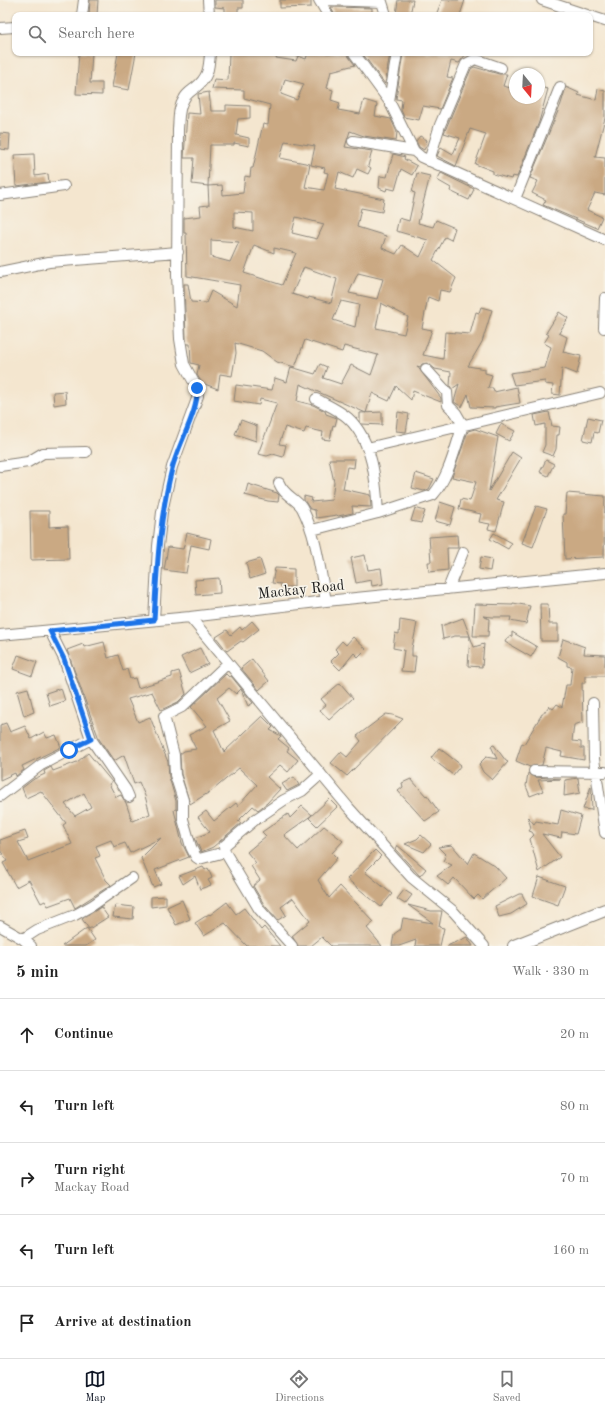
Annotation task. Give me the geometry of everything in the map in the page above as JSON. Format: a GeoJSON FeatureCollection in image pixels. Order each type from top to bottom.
{"type":"FeatureCollection","features":[{"type":"Feature","properties":{"kind":"street"},"geometry":{"type":"LineString","coordinates":[[82,12],[84,0]]}},
{"type":"Feature","properties":{"kind":"street"},"geometry":{"type":"LineString","coordinates":[[208,0],[209,12]]}},
{"type":"Feature","properties":{"kind":"street"},"geometry":{"type":"LineString","coordinates":[[319,0],[326,12]]}},
{"type":"Feature","properties":{"kind":"street"},"geometry":{"type":"LineString","coordinates":[[325,0],[382,2],[385,12]]}},
{"type":"Feature","properties":{"kind":"street"},"geometry":{"type":"LineString","coordinates":[[542,0],[578,12]]}},
{"type":"Feature","properties":{"kind":"street"},"geometry":{"type":"LineString","coordinates":[[593,17],[605,21]]}},
{"type":"Feature","properties":{"kind":"street"},"geometry":{"type":"LineString","coordinates":[[0,28],[12,27]]}},
{"type":"Feature","properties":{"kind":"street"},"geometry":{"type":"LineString","coordinates":[[154,620],[158,546],[162,512],[172,467],[198,396],[197,388],[184,364],[182,354],[178,252],[178,129],[180,107],[184,98],[204,81],[209,68],[210,56]]}},
{"type":"Feature","properties":{"kind":"street"},"geometry":{"type":"LineString","coordinates":[[356,56],[389,101],[414,151]]}},
{"type":"Feature","properties":{"kind":"street"},"geometry":{"type":"LineString","coordinates":[[389,101],[396,56]]}},
{"type":"Feature","properties":{"kind":"street"},"geometry":{"type":"LineString","coordinates":[[429,161],[440,125],[466,64],[475,59],[501,68]]}},
{"type":"Feature","properties":{"kind":"street"},"geometry":{"type":"LineString","coordinates":[[515,199],[560,87]]}},
{"type":"Feature","properties":{"kind":"street"},"geometry":{"type":"LineString","coordinates":[[353,141],[414,151],[429,161],[605,240]]}},
{"type":"Feature","properties":{"kind":"street"},"geometry":{"type":"LineString","coordinates":[[0,195],[64,186]]}},
{"type":"Feature","properties":{"kind":"street"},"geometry":{"type":"LineString","coordinates":[[0,272],[49,262],[178,252]]}},
{"type":"Feature","properties":{"kind":"street"},"geometry":{"type":"LineString","coordinates":[[604,328],[605,298]]}},
{"type":"Feature","properties":{"kind":"street"},"geometry":{"type":"LineString","coordinates":[[426,369],[447,392],[448,405],[463,425]]}},
{"type":"Feature","properties":{"kind":"street"},"geometry":{"type":"LineString","coordinates":[[367,448],[600,393]]}},
{"type":"Feature","properties":{"kind":"street"},"geometry":{"type":"LineString","coordinates":[[316,399],[349,419],[367,448],[374,473],[378,513]]}},
{"type":"Feature","properties":{"kind":"street"},"geometry":{"type":"LineString","coordinates":[[312,530],[378,513],[433,495],[439,488],[463,425]]}},
{"type":"Feature","properties":{"kind":"street"},"geometry":{"type":"LineString","coordinates":[[0,466],[28,462],[43,453],[86,452]]}},
{"type":"Feature","properties":{"kind":"street"},"geometry":{"type":"LineString","coordinates":[[280,484],[283,492],[301,507],[312,530],[326,601]]}},
{"type":"Feature","properties":{"kind":"street"},"geometry":{"type":"LineString","coordinates":[[448,589],[463,552]]}},
{"type":"Feature","properties":{"kind":"street","name":"Mackay Road"},"geometry":{"type":"LineString","coordinates":[[0,635],[190,617],[326,601],[605,573]]}},
{"type":"Feature","properties":{"kind":"street"},"geometry":{"type":"LineString","coordinates":[[190,617],[348,808],[411,877],[453,911],[484,946]]}},
{"type":"Feature","properties":{"kind":"street"},"geometry":{"type":"LineString","coordinates":[[50,631],[64,659],[91,739],[126,790],[129,797]]}},
{"type":"Feature","properties":{"kind":"street"},"geometry":{"type":"LineString","coordinates":[[225,852],[199,859],[196,857],[183,819],[183,800],[175,775],[174,755],[164,716],[182,707],[228,663]]}},
{"type":"Feature","properties":{"kind":"street"},"geometry":{"type":"LineString","coordinates":[[593,703],[605,833]]}},
{"type":"Feature","properties":{"kind":"street"},"geometry":{"type":"LineString","coordinates":[[0,796],[41,765],[91,739]]}},
{"type":"Feature","properties":{"kind":"street"},"geometry":{"type":"LineString","coordinates":[[534,771],[600,772]]}},
{"type":"Feature","properties":{"kind":"street"},"geometry":{"type":"LineString","coordinates":[[292,946],[259,909],[225,852],[224,846],[233,837],[267,811],[302,792],[321,774]]}},
{"type":"Feature","properties":{"kind":"street"},"geometry":{"type":"LineString","coordinates":[[0,926],[27,943],[37,930],[75,915],[93,905],[132,878]]}},
{"type":"Feature","properties":{"kind":"street"},"geometry":{"type":"LineString","coordinates":[[514,946],[605,910]]}},
{"type":"Feature","properties":{"kind":"building"},"geometry":{"type":"Polygon","coordinates":[[[90,0],[98,0],[97,12],[89,12],[90,0]]]}},
{"type":"Feature","properties":{"kind":"building"},"geometry":{"type":"Polygon","coordinates":[[[215,0],[243,0],[243,8],[238,8],[238,12],[225,12],[225,8],[215,7],[215,0]]]}},
{"type":"Feature","properties":{"kind":"building"},"geometry":{"type":"Polygon","coordinates":[[[280,0],[311,0],[311,7],[280,8],[280,0]]]}},
{"type":"Feature","properties":{"kind":"building"},"geometry":{"type":"Polygon","coordinates":[[[398,0],[413,0],[411,12],[396,12],[398,0]]]}},
{"type":"Feature","properties":{"kind":"building"},"geometry":{"type":"Polygon","coordinates":[[[442,0],[465,0],[461,12],[437,12],[442,0]]]}},
{"type":"Feature","properties":{"kind":"building"},"geometry":{"type":"Polygon","coordinates":[[[331,7],[372,8],[372,12],[333,12],[331,7]]]}},
{"type":"Feature","properties":{"kind":"building"},"geometry":{"type":"Polygon","coordinates":[[[79,56],[92,56],[90,83],[102,83],[102,95],[76,94],[79,56]]]}},
{"type":"Feature","properties":{"kind":"building"},"geometry":{"type":"Polygon","coordinates":[[[117,56],[135,56],[129,90],[112,87],[117,56]]]}},
{"type":"Feature","properties":{"kind":"building"},"geometry":{"type":"Polygon","coordinates":[[[229,56],[277,56],[276,58],[296,61],[298,56],[306,59],[307,56],[348,56],[355,65],[331,71],[327,88],[333,90],[331,100],[340,103],[338,110],[360,114],[364,100],[377,104],[375,116],[391,119],[397,132],[396,141],[364,136],[350,131],[345,147],[372,151],[368,166],[371,168],[368,174],[357,169],[353,178],[339,172],[335,189],[384,199],[382,212],[361,208],[357,227],[386,236],[382,248],[396,254],[402,245],[420,257],[428,240],[396,231],[399,218],[409,221],[415,193],[412,192],[417,173],[430,176],[418,223],[433,227],[436,220],[455,228],[451,240],[445,237],[433,260],[456,278],[450,292],[440,290],[438,301],[428,297],[422,328],[432,330],[423,355],[443,359],[445,332],[470,334],[476,312],[479,313],[481,307],[492,310],[482,342],[468,366],[485,369],[485,373],[492,375],[488,388],[493,388],[494,392],[517,387],[520,403],[495,408],[471,407],[468,394],[462,407],[454,402],[459,384],[452,389],[450,386],[451,372],[435,369],[428,363],[422,364],[420,367],[417,366],[441,398],[441,402],[413,391],[411,400],[396,386],[389,401],[372,393],[366,413],[300,384],[297,401],[313,405],[325,411],[326,414],[337,418],[335,426],[333,425],[330,440],[322,439],[323,432],[306,428],[304,433],[285,427],[279,444],[286,445],[283,457],[273,454],[267,456],[258,454],[277,403],[260,399],[259,405],[234,401],[236,385],[272,390],[275,378],[287,382],[291,367],[315,374],[320,364],[327,367],[323,378],[341,384],[351,365],[371,375],[378,355],[344,346],[342,352],[305,340],[295,367],[277,362],[262,351],[235,343],[236,353],[232,376],[220,374],[218,389],[202,383],[197,375],[199,365],[191,363],[190,344],[187,344],[186,338],[184,284],[188,284],[191,302],[206,303],[211,291],[237,306],[240,285],[187,276],[186,233],[184,233],[184,218],[201,216],[200,206],[209,205],[208,186],[222,185],[223,195],[243,193],[245,176],[250,177],[263,124],[268,125],[270,105],[244,98],[244,90],[212,89],[214,79],[228,80],[229,56]],[[285,79],[281,94],[297,100],[304,84],[285,79]],[[285,141],[280,158],[310,164],[305,187],[324,190],[328,173],[324,172],[325,168],[311,165],[315,146],[285,141]],[[234,212],[234,227],[253,231],[253,213],[234,212]],[[296,217],[292,233],[317,239],[324,224],[296,217]],[[211,240],[211,257],[230,262],[239,242],[211,240]],[[254,245],[244,273],[282,285],[296,253],[274,248],[274,253],[254,245]],[[304,267],[292,294],[308,299],[309,297],[331,303],[337,279],[304,267]],[[358,273],[349,293],[377,299],[383,279],[358,273]],[[341,301],[333,320],[355,327],[359,305],[341,301]],[[381,303],[376,328],[404,334],[408,317],[381,303]]]}},
{"type":"Feature","properties":{"kind":"building"},"geometry":{"type":"Polygon","coordinates":[[[364,56],[390,56],[385,84],[364,56]]]}},
{"type":"Feature","properties":{"kind":"building"},"geometry":{"type":"Polygon","coordinates":[[[403,56],[464,56],[459,63],[451,61],[447,77],[453,78],[440,109],[423,106],[419,120],[404,117],[401,110],[402,100],[396,99],[403,56]]]}},
{"type":"Feature","properties":{"kind":"building"},"geometry":{"type":"Polygon","coordinates":[[[474,67],[499,74],[507,74],[503,86],[509,88],[509,104],[544,104],[539,122],[517,177],[512,176],[511,179],[493,174],[493,171],[475,164],[486,134],[470,129],[456,166],[437,156],[441,147],[453,154],[460,138],[444,133],[471,69],[474,67]]]}},
{"type":"Feature","properties":{"kind":"building"},"geometry":{"type":"Polygon","coordinates":[[[566,87],[579,93],[578,95],[596,100],[598,89],[605,91],[605,118],[595,157],[605,158],[605,195],[595,193],[587,210],[602,217],[597,228],[543,205],[546,200],[532,193],[538,181],[530,178],[561,104],[566,87]]]}},
{"type":"Feature","properties":{"kind":"building"},"geometry":{"type":"Polygon","coordinates":[[[545,88],[548,89],[545,100],[545,88]]]}},
{"type":"Feature","properties":{"kind":"building"},"geometry":{"type":"Polygon","coordinates":[[[209,92],[211,111],[226,111],[226,105],[250,106],[250,118],[238,119],[236,135],[249,138],[249,146],[234,143],[234,145],[210,145],[208,186],[192,184],[194,158],[184,158],[187,113],[200,114],[198,94],[209,92]]]}},
{"type":"Feature","properties":{"kind":"building"},"geometry":{"type":"Polygon","coordinates":[[[0,133],[10,134],[9,150],[0,149],[0,133]]]}},
{"type":"Feature","properties":{"kind":"building"},"geometry":{"type":"Polygon","coordinates":[[[420,136],[427,140],[424,150],[419,147],[416,141],[420,136]]]}},
{"type":"Feature","properties":{"kind":"building"},"geometry":{"type":"Polygon","coordinates":[[[34,154],[35,176],[48,174],[49,182],[16,186],[14,155],[34,154]]]}},
{"type":"Feature","properties":{"kind":"building"},"geometry":{"type":"Polygon","coordinates":[[[393,154],[405,157],[404,159],[417,166],[412,175],[401,169],[395,190],[387,188],[386,191],[379,188],[380,176],[387,177],[393,154]]]}},
{"type":"Feature","properties":{"kind":"building"},"geometry":{"type":"Polygon","coordinates":[[[441,173],[474,189],[469,200],[450,191],[451,188],[437,180],[441,173]]]}},
{"type":"Feature","properties":{"kind":"building"},"geometry":{"type":"Polygon","coordinates":[[[559,312],[568,318],[559,333],[567,337],[563,352],[581,356],[577,374],[562,368],[560,395],[552,394],[553,385],[545,384],[545,381],[514,385],[510,373],[545,368],[551,347],[544,343],[549,335],[546,333],[559,312]]]}},
{"type":"Feature","properties":{"kind":"building"},"geometry":{"type":"Polygon","coordinates":[[[65,391],[66,403],[54,405],[53,392],[65,391]]]}},
{"type":"Feature","properties":{"kind":"building"},"geometry":{"type":"Polygon","coordinates":[[[382,412],[382,425],[362,424],[360,422],[360,413],[382,412]]]}},
{"type":"Feature","properties":{"kind":"building"},"geometry":{"type":"Polygon","coordinates":[[[398,412],[409,414],[406,432],[396,431],[398,412]]]}},
{"type":"Feature","properties":{"kind":"building"},"geometry":{"type":"Polygon","coordinates":[[[549,412],[552,426],[560,427],[559,435],[557,435],[556,449],[553,456],[542,452],[545,445],[545,424],[536,426],[534,415],[549,412]]]}},
{"type":"Feature","properties":{"kind":"building"},"geometry":{"type":"Polygon","coordinates":[[[588,417],[601,420],[598,433],[594,432],[592,442],[583,440],[588,417]]]}},
{"type":"Feature","properties":{"kind":"building"},"geometry":{"type":"Polygon","coordinates":[[[241,420],[257,426],[256,441],[235,434],[241,420]]]}},
{"type":"Feature","properties":{"kind":"building"},"geometry":{"type":"Polygon","coordinates":[[[501,424],[515,431],[509,441],[496,434],[501,424]]]}},
{"type":"Feature","properties":{"kind":"building"},"geometry":{"type":"Polygon","coordinates":[[[475,429],[498,437],[489,491],[512,452],[521,458],[496,500],[504,502],[496,531],[488,529],[490,524],[479,522],[481,514],[459,509],[461,499],[470,501],[476,482],[452,477],[468,431],[475,429]]]}},
{"type":"Feature","properties":{"kind":"building"},"geometry":{"type":"Polygon","coordinates":[[[329,459],[355,459],[354,468],[347,467],[343,489],[370,495],[371,507],[352,506],[353,513],[316,518],[315,510],[310,509],[304,500],[304,496],[312,498],[311,502],[332,500],[334,482],[329,459]]]}},
{"type":"Feature","properties":{"kind":"building"},"geometry":{"type":"Polygon","coordinates":[[[546,460],[554,464],[548,476],[540,472],[546,460]]]}},
{"type":"Feature","properties":{"kind":"building"},"geometry":{"type":"Polygon","coordinates":[[[416,473],[434,479],[429,489],[424,491],[412,488],[416,473]]]}},
{"type":"Feature","properties":{"kind":"building"},"geometry":{"type":"Polygon","coordinates":[[[248,484],[277,493],[279,495],[278,502],[245,495],[248,484]]]}},
{"type":"Feature","properties":{"kind":"building"},"geometry":{"type":"Polygon","coordinates":[[[567,493],[605,496],[604,557],[565,559],[563,514],[565,514],[567,493]]]}},
{"type":"Feature","properties":{"kind":"building"},"geometry":{"type":"Polygon","coordinates":[[[440,502],[455,507],[450,525],[435,521],[440,502]]]}},
{"type":"Feature","properties":{"kind":"building"},"geometry":{"type":"Polygon","coordinates":[[[536,506],[547,509],[533,547],[522,543],[536,506]]]}},
{"type":"Feature","properties":{"kind":"building"},"geometry":{"type":"Polygon","coordinates":[[[415,508],[425,511],[421,523],[411,521],[415,508]]]}},
{"type":"Feature","properties":{"kind":"building"},"geometry":{"type":"Polygon","coordinates":[[[30,511],[49,511],[49,527],[68,526],[69,559],[31,560],[30,511]]]}},
{"type":"Feature","properties":{"kind":"building"},"geometry":{"type":"Polygon","coordinates":[[[187,533],[211,539],[209,549],[191,545],[186,573],[164,570],[168,547],[183,549],[187,533]]]}},
{"type":"Feature","properties":{"kind":"building"},"geometry":{"type":"Polygon","coordinates":[[[494,533],[512,543],[508,549],[490,539],[494,533]]]}},
{"type":"Feature","properties":{"kind":"building"},"geometry":{"type":"Polygon","coordinates":[[[457,535],[458,548],[447,548],[448,570],[429,572],[428,562],[431,562],[429,537],[457,535]]]}},
{"type":"Feature","properties":{"kind":"building"},"geometry":{"type":"Polygon","coordinates":[[[365,555],[368,570],[381,568],[383,584],[372,586],[371,580],[356,583],[351,558],[365,555]]]}},
{"type":"Feature","properties":{"kind":"building"},"geometry":{"type":"Polygon","coordinates":[[[481,557],[492,559],[490,571],[479,569],[481,557]]]}},
{"type":"Feature","properties":{"kind":"building"},"geometry":{"type":"Polygon","coordinates":[[[260,559],[265,574],[250,579],[246,563],[260,559]]]}},
{"type":"Feature","properties":{"kind":"building"},"geometry":{"type":"Polygon","coordinates":[[[275,568],[294,569],[294,587],[281,587],[281,584],[272,583],[275,568]]]}},
{"type":"Feature","properties":{"kind":"building"},"geometry":{"type":"Polygon","coordinates":[[[219,578],[220,593],[196,595],[195,580],[219,578]]]}},
{"type":"Feature","properties":{"kind":"building"},"geometry":{"type":"Polygon","coordinates":[[[513,603],[530,606],[526,624],[510,621],[511,617],[483,616],[489,619],[488,636],[473,636],[475,604],[513,605],[513,603]]]}},
{"type":"Feature","properties":{"kind":"building"},"geometry":{"type":"Polygon","coordinates":[[[540,604],[548,604],[549,624],[558,624],[558,641],[541,641],[540,604]]]}},
{"type":"Feature","properties":{"kind":"building"},"geometry":{"type":"Polygon","coordinates":[[[463,618],[470,636],[455,636],[443,639],[441,626],[463,618]]]}},
{"type":"Feature","properties":{"kind":"building"},"geometry":{"type":"Polygon","coordinates":[[[400,620],[417,623],[412,648],[412,656],[416,656],[414,672],[401,671],[404,650],[393,648],[395,633],[399,634],[400,620]]]}},
{"type":"Feature","properties":{"kind":"building"},"geometry":{"type":"Polygon","coordinates":[[[252,621],[259,629],[243,642],[241,641],[227,651],[216,637],[227,630],[231,635],[240,627],[242,630],[252,621]]]}},
{"type":"Feature","properties":{"kind":"building"},"geometry":{"type":"Polygon","coordinates":[[[512,632],[537,647],[531,657],[505,642],[507,638],[512,636],[512,632]]]}},
{"type":"Feature","properties":{"kind":"building"},"geometry":{"type":"Polygon","coordinates":[[[470,636],[474,647],[484,644],[482,667],[468,666],[470,636]]]}},
{"type":"Feature","properties":{"kind":"building"},"geometry":{"type":"Polygon","coordinates":[[[353,637],[366,649],[358,657],[354,653],[340,670],[331,661],[339,653],[335,649],[342,641],[346,645],[353,637]]]}},
{"type":"Feature","properties":{"kind":"building"},"geometry":{"type":"Polygon","coordinates":[[[563,639],[585,647],[584,654],[605,655],[605,676],[585,676],[585,683],[582,683],[583,722],[574,725],[572,741],[581,742],[581,748],[584,748],[584,760],[561,756],[562,752],[546,748],[542,765],[530,767],[516,761],[522,743],[524,744],[542,714],[549,706],[553,709],[557,704],[562,707],[566,685],[570,685],[572,667],[567,666],[567,662],[558,657],[563,639]]]}},
{"type":"Feature","properties":{"kind":"building"},"geometry":{"type":"Polygon","coordinates":[[[104,642],[108,658],[118,655],[123,671],[127,669],[130,679],[135,678],[138,688],[172,677],[172,673],[179,671],[186,694],[178,702],[161,710],[152,692],[128,699],[138,722],[150,717],[168,762],[169,777],[176,801],[176,809],[174,810],[182,843],[189,857],[155,870],[161,884],[153,887],[141,858],[161,838],[130,853],[125,843],[114,847],[111,840],[96,846],[100,856],[95,858],[106,880],[111,885],[75,908],[70,898],[48,906],[45,901],[41,903],[29,880],[16,887],[3,863],[7,861],[0,850],[0,840],[25,831],[28,839],[18,842],[28,861],[72,844],[63,825],[66,823],[41,791],[26,798],[22,788],[34,779],[45,774],[44,771],[51,767],[53,771],[77,762],[88,753],[112,782],[109,784],[116,797],[121,795],[126,803],[132,821],[150,814],[139,782],[134,784],[124,755],[114,761],[99,739],[67,650],[83,644],[84,647],[104,642]],[[84,793],[65,804],[75,816],[91,807],[84,793]]]}},
{"type":"Feature","properties":{"kind":"building"},"geometry":{"type":"Polygon","coordinates":[[[200,648],[208,664],[189,673],[181,657],[200,648]]]}},
{"type":"Feature","properties":{"kind":"building"},"geometry":{"type":"Polygon","coordinates":[[[18,655],[37,662],[32,676],[13,669],[18,655]]]}},
{"type":"Feature","properties":{"kind":"building"},"geometry":{"type":"Polygon","coordinates":[[[252,659],[269,681],[259,690],[241,668],[252,659]]]}},
{"type":"Feature","properties":{"kind":"building"},"geometry":{"type":"Polygon","coordinates":[[[226,674],[229,677],[231,676],[253,703],[248,706],[241,689],[236,694],[229,688],[217,698],[230,721],[214,730],[224,752],[262,716],[273,727],[270,730],[281,736],[278,739],[289,748],[287,751],[298,760],[288,772],[280,765],[267,777],[280,789],[267,803],[258,810],[253,806],[238,821],[241,823],[213,847],[201,852],[195,838],[210,832],[198,817],[206,811],[214,821],[236,803],[238,806],[257,785],[239,768],[213,790],[190,804],[181,774],[180,754],[184,751],[196,749],[189,735],[207,726],[191,707],[226,674]]]}},
{"type":"Feature","properties":{"kind":"building"},"geometry":{"type":"Polygon","coordinates":[[[340,683],[353,698],[329,720],[320,710],[326,705],[321,699],[340,683]]]}},
{"type":"Feature","properties":{"kind":"building"},"geometry":{"type":"Polygon","coordinates":[[[28,688],[34,712],[24,716],[17,691],[28,688]]]}},
{"type":"Feature","properties":{"kind":"building"},"geometry":{"type":"Polygon","coordinates":[[[61,688],[65,701],[50,706],[46,693],[61,688]]]}},
{"type":"Feature","properties":{"kind":"building"},"geometry":{"type":"Polygon","coordinates":[[[386,714],[403,719],[347,776],[331,763],[341,752],[347,757],[361,741],[357,736],[386,714]]]}},
{"type":"Feature","properties":{"kind":"building"},"geometry":{"type":"Polygon","coordinates":[[[6,723],[10,732],[25,726],[31,739],[44,732],[47,738],[56,735],[61,747],[22,766],[24,770],[16,776],[15,773],[0,780],[0,725],[6,723]]]}},
{"type":"Feature","properties":{"kind":"building"},"geometry":{"type":"Polygon","coordinates":[[[494,745],[508,762],[492,780],[483,772],[479,764],[486,757],[497,759],[491,746],[494,745]]]}},
{"type":"Feature","properties":{"kind":"building"},"geometry":{"type":"Polygon","coordinates":[[[439,748],[461,765],[453,775],[431,758],[439,748]]]}},
{"type":"Feature","properties":{"kind":"building"},"geometry":{"type":"Polygon","coordinates":[[[528,773],[534,777],[561,779],[538,780],[543,791],[530,796],[526,786],[528,773]]]}},
{"type":"Feature","properties":{"kind":"building"},"geometry":{"type":"Polygon","coordinates":[[[294,777],[299,785],[287,791],[282,784],[294,777]]]}},
{"type":"Feature","properties":{"kind":"building"},"geometry":{"type":"Polygon","coordinates":[[[578,778],[580,793],[564,796],[565,780],[578,778]]]}},
{"type":"Feature","properties":{"kind":"building"},"geometry":{"type":"Polygon","coordinates":[[[411,779],[426,796],[427,795],[439,812],[425,821],[398,791],[403,787],[402,783],[411,779]]]}},
{"type":"Feature","properties":{"kind":"building"},"geometry":{"type":"Polygon","coordinates":[[[591,786],[592,810],[583,809],[591,786]]]}},
{"type":"Feature","properties":{"kind":"building"},"geometry":{"type":"Polygon","coordinates":[[[329,799],[337,807],[317,826],[309,818],[329,799]]]}},
{"type":"Feature","properties":{"kind":"building"},"geometry":{"type":"Polygon","coordinates":[[[302,806],[312,815],[284,835],[298,850],[324,826],[343,841],[332,853],[337,858],[318,880],[329,898],[340,886],[374,922],[367,928],[382,946],[331,946],[322,937],[311,946],[298,946],[292,936],[310,921],[293,898],[281,907],[286,915],[278,920],[265,906],[253,886],[260,880],[251,866],[256,863],[247,852],[266,836],[262,832],[288,814],[290,818],[302,806]]]}},
{"type":"Feature","properties":{"kind":"building"},"geometry":{"type":"Polygon","coordinates":[[[561,810],[581,816],[576,834],[562,832],[561,838],[542,834],[560,857],[539,872],[530,839],[534,835],[529,831],[531,828],[528,817],[534,824],[536,821],[558,825],[561,810]]]}},
{"type":"Feature","properties":{"kind":"building"},"geometry":{"type":"Polygon","coordinates":[[[421,835],[431,844],[424,852],[405,844],[417,839],[421,835]]]}},
{"type":"Feature","properties":{"kind":"building"},"geometry":{"type":"Polygon","coordinates":[[[397,845],[426,869],[420,876],[395,849],[397,845]]]}},
{"type":"Feature","properties":{"kind":"building"},"geometry":{"type":"Polygon","coordinates":[[[452,845],[468,864],[474,853],[495,866],[506,878],[482,899],[478,895],[474,899],[454,878],[448,885],[437,876],[452,865],[443,861],[446,855],[438,847],[452,845]]]}},
{"type":"Feature","properties":{"kind":"building"},"geometry":{"type":"Polygon","coordinates":[[[375,850],[381,856],[365,872],[392,894],[381,907],[347,879],[375,850]]]}},
{"type":"Feature","properties":{"kind":"building"},"geometry":{"type":"Polygon","coordinates":[[[203,867],[205,870],[208,868],[212,878],[208,880],[211,885],[200,889],[195,876],[183,884],[179,876],[203,867]]]}},
{"type":"Feature","properties":{"kind":"building"},"geometry":{"type":"Polygon","coordinates":[[[539,877],[565,886],[558,905],[533,896],[539,877]]]}},
{"type":"Feature","properties":{"kind":"building"},"geometry":{"type":"Polygon","coordinates":[[[404,890],[412,895],[405,904],[397,899],[404,890]]]}},
{"type":"Feature","properties":{"kind":"building"},"geometry":{"type":"Polygon","coordinates":[[[519,894],[522,894],[527,904],[511,914],[499,917],[495,906],[519,894]]]}},
{"type":"Feature","properties":{"kind":"building"},"geometry":{"type":"Polygon","coordinates":[[[166,896],[166,905],[151,907],[151,897],[166,896]]]}},
{"type":"Feature","properties":{"kind":"building"},"geometry":{"type":"Polygon","coordinates":[[[182,900],[190,919],[176,925],[167,907],[182,900]]]}},
{"type":"Feature","properties":{"kind":"building"},"geometry":{"type":"Polygon","coordinates":[[[227,902],[236,914],[244,908],[261,930],[264,927],[280,946],[247,946],[225,923],[204,936],[195,923],[209,914],[210,915],[227,902]]]}},
{"type":"Feature","properties":{"kind":"building"},"geometry":{"type":"Polygon","coordinates":[[[115,905],[134,907],[133,919],[113,917],[115,905]]]}},
{"type":"Feature","properties":{"kind":"building"},"geometry":{"type":"Polygon","coordinates":[[[408,905],[431,911],[442,911],[439,927],[444,928],[440,946],[415,946],[416,940],[399,946],[392,946],[394,934],[401,929],[403,918],[433,923],[408,905]]]}},
{"type":"Feature","properties":{"kind":"building"},"geometry":{"type":"Polygon","coordinates":[[[101,907],[108,917],[89,929],[82,919],[101,907]]]}},
{"type":"Feature","properties":{"kind":"building"},"geometry":{"type":"Polygon","coordinates":[[[87,928],[95,940],[86,946],[62,946],[87,928]]]}},
{"type":"Feature","properties":{"kind":"building"},"geometry":{"type":"Polygon","coordinates":[[[467,937],[473,946],[447,946],[467,937]]]}},
{"type":"Feature","properties":{"kind":"route"},"geometry":{"type":"LineString","coordinates":[[69,750],[81,746],[91,739],[64,659],[50,631],[154,620],[158,546],[162,512],[172,467],[190,416],[197,404],[197,388]]}}]}
